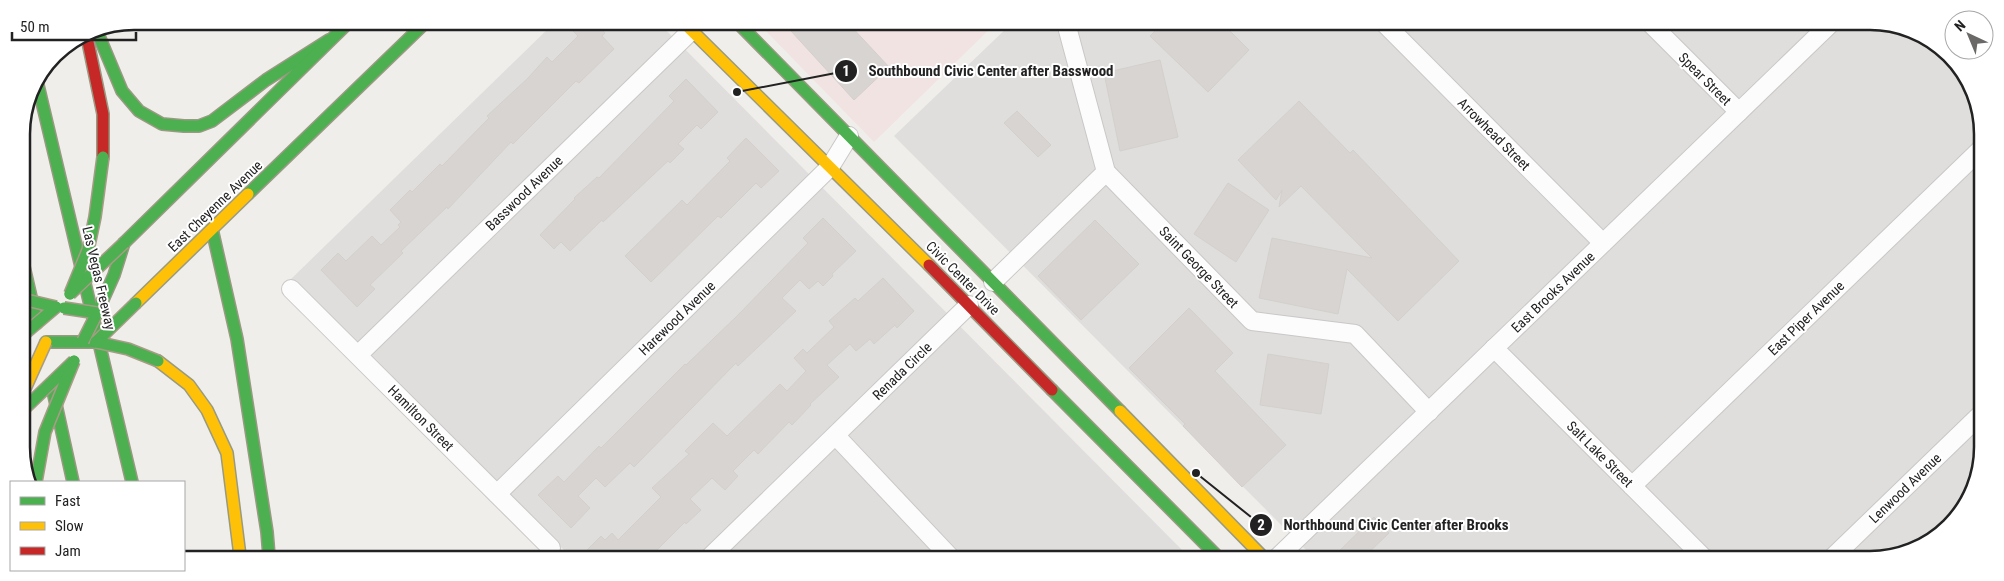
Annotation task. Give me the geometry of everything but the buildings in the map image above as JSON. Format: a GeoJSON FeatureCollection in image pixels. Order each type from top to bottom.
{"type":"FeatureCollection","features":[{"type":"Feature","properties":{"kind":"main road"},"geometry":{"type":"LineString","coordinates":[[30,330],[60,307],[70,294],[340,30]]}},
{"type":"Feature","properties":{"kind":"main road","name":"East Cheyenne Avenue"},"geometry":{"type":"LineString","coordinates":[[30,403],[96,342],[418,30]]}},
{"type":"Feature","properties":{"kind":"main road","name":"Civic Center Drive"},"geometry":{"type":"LineString","coordinates":[[691,30],[902,238],[976,304],[1213,551]]}},
{"type":"Feature","properties":{"kind":"main road","name":"Civic Center Drive"},"geometry":{"type":"LineString","coordinates":[[746,30],[849,136],[986,283],[1071,361],[1257,551]]}},
{"type":"Feature","properties":{"kind":"main road"},"geometry":{"type":"LineString","coordinates":[[99,36],[122,91],[138,111],[162,124],[184,126],[199,126],[212,121],[266,80],[329,40]]}},
{"type":"Feature","properties":{"kind":"main road"},"geometry":{"type":"LineString","coordinates":[[70,294],[88,250],[96,216],[103,157],[103,114],[88,41]]}},
{"type":"Feature","properties":{"kind":"main road","name":"Las Vegas Freeway"},"geometry":{"type":"LineString","coordinates":[[39,91],[132,481]]}},
{"type":"Feature","properties":{"kind":"main road"},"geometry":{"type":"LineString","coordinates":[[212,229],[237,339],[269,551]]}},
{"type":"Feature","properties":{"kind":"main road"},"geometry":{"type":"LineString","coordinates":[[902,238],[952,270]]}},
{"type":"Feature","properties":{"kind":"main road"},"geometry":{"type":"LineString","coordinates":[[36,481],[44,432],[74,361],[114,275],[124,243]]}},
{"type":"Feature","properties":{"kind":"main road"},"geometry":{"type":"LineString","coordinates":[[30,293],[73,481]]}},
{"type":"Feature","properties":{"kind":"main road"},"geometry":{"type":"LineString","coordinates":[[30,301],[97,313],[136,303]]}},
{"type":"Feature","properties":{"kind":"main road"},"geometry":{"type":"LineString","coordinates":[[30,378],[51,334],[60,307]]}},
{"type":"Feature","properties":{"kind":"main road"},"geometry":{"type":"LineString","coordinates":[[1016,323],[1071,361]]}},
{"type":"Feature","properties":{"kind":"main road"},"geometry":{"type":"LineString","coordinates":[[31,347],[51,334],[84,341],[114,344],[138,351],[158,361],[189,385],[208,410],[227,453],[239,551]]}},
{"type":"Feature","properties":{"kind":"main road"},"geometry":{"type":"LineString","coordinates":[[1175,513],[1190,512]]}},
{"type":"Feature","properties":{"kind":"street","name":"Basswood Avenue"},"geometry":{"type":"LineString","coordinates":[[358,355],[683,30]]}},
{"type":"Feature","properties":{"kind":"street","name":"Saint George Street"},"geometry":{"type":"LineString","coordinates":[[1068,30],[1106,172],[1252,321],[1355,334],[1429,412]]}},
{"type":"Feature","properties":{"kind":"street","name":"Arrowhead Street"},"geometry":{"type":"LineString","coordinates":[[1391,30],[1603,243]]}},
{"type":"Feature","properties":{"kind":"street","name":"Spear Street"},"geometry":{"type":"LineString","coordinates":[[1657,30],[1739,112]]}},
{"type":"Feature","properties":{"kind":"street","name":"East Brooks Avenue"},"geometry":{"type":"LineString","coordinates":[[1284,551],[1824,30]]}},
{"type":"Feature","properties":{"kind":"street","name":"Harewood Avenue"},"geometry":{"type":"LineString","coordinates":[[497,494],[830,167],[849,136]]}},
{"type":"Feature","properties":{"kind":"street","name":"East Piper Avenue"},"geometry":{"type":"LineString","coordinates":[[1632,486],[1974,156]]}},
{"type":"Feature","properties":{"kind":"street"},"geometry":{"type":"LineString","coordinates":[[986,283],[1106,172]]}},
{"type":"Feature","properties":{"kind":"street","name":"Hamilton Street"},"geometry":{"type":"LineString","coordinates":[[291,289],[551,548]]}},
{"type":"Feature","properties":{"kind":"street","name":"Renada Circle"},"geometry":{"type":"LineString","coordinates":[[716,551],[976,304]]}},
{"type":"Feature","properties":{"kind":"street","name":"Salt Lake Street"},"geometry":{"type":"LineString","coordinates":[[1494,348],[1697,551]]}},
{"type":"Feature","properties":{"kind":"street","name":"Lenwood Avenue"},"geometry":{"type":"LineString","coordinates":[[1839,551],[1974,421]]}},
{"type":"Feature","properties":{"kind":"street"},"geometry":{"type":"LineString","coordinates":[[836,436],[944,551]]}},
{"type":"Feature","properties":{"kind":"shaded area"},"geometry":{"type":"Polygon","coordinates":[[[547,30],[666,30],[1183,551],[565,551],[290,280],[547,30]]]}},
{"type":"Feature","properties":{"kind":"shaded area"},"geometry":{"type":"Polygon","coordinates":[[[765,30],[989,30],[874,142],[765,30]]]}},
{"type":"Feature","properties":{"kind":"shaded area"},"geometry":{"type":"Polygon","coordinates":[[[1005,30],[1870,30],[1897,34],[1922,44],[1943,61],[1956,76],[1968,101],[1972,114],[1974,134],[1974,447],[1970,474],[1963,493],[1948,516],[1933,529],[1910,543],[1877,551],[1307,551],[894,136],[1005,30]]]}},
{"type":"Feature","properties":{"kind":"traffic: fast"},"geometry":{"type":"LineString","coordinates":[[124,243],[341,30]]}},
{"type":"Feature","properties":{"kind":"traffic: fast"},"geometry":{"type":"LineString","coordinates":[[248,194],[418,30]]}},
{"type":"Feature","properties":{"kind":"traffic: fast"},"geometry":{"type":"LineString","coordinates":[[745,30],[1120,411]]}},
{"type":"Feature","properties":{"kind":"traffic: fast"},"geometry":{"type":"LineString","coordinates":[[99,36],[122,91],[139,111],[162,124],[184,126],[199,126],[212,121],[266,80],[329,40]]}},
{"type":"Feature","properties":{"kind":"traffic: fast"},"geometry":{"type":"LineString","coordinates":[[39,91],[132,481]]}},
{"type":"Feature","properties":{"kind":"traffic: fast"},"geometry":{"type":"LineString","coordinates":[[70,294],[88,250],[95,217],[103,157]]}},
{"type":"Feature","properties":{"kind":"traffic: fast"},"geometry":{"type":"LineString","coordinates":[[212,229],[237,339],[269,551]]}},
{"type":"Feature","properties":{"kind":"traffic: fast"},"geometry":{"type":"LineString","coordinates":[[97,313],[114,275],[124,243]]}},
{"type":"Feature","properties":{"kind":"traffic: fast"},"geometry":{"type":"LineString","coordinates":[[70,294],[124,243]]}},
{"type":"Feature","properties":{"kind":"traffic: fast"},"geometry":{"type":"LineString","coordinates":[[30,293],[37,323]]}},
{"type":"Feature","properties":{"kind":"traffic: fast"},"geometry":{"type":"LineString","coordinates":[[30,301],[56,307]]}},
{"type":"Feature","properties":{"kind":"traffic: fast"},"geometry":{"type":"LineString","coordinates":[[96,342],[136,303]]}},
{"type":"Feature","properties":{"kind":"traffic: fast"},"geometry":{"type":"LineString","coordinates":[[30,329],[56,307]]}},
{"type":"Feature","properties":{"kind":"traffic: fast"},"geometry":{"type":"LineString","coordinates":[[64,308],[97,313],[83,341]]}},
{"type":"Feature","properties":{"kind":"traffic: fast"},"geometry":{"type":"LineString","coordinates":[[46,342],[96,342]]}},
{"type":"Feature","properties":{"kind":"traffic: fast"},"geometry":{"type":"LineString","coordinates":[[96,342],[128,349],[158,361]]}},
{"type":"Feature","properties":{"kind":"traffic: fast"},"geometry":{"type":"LineString","coordinates":[[30,403],[74,361]]}},
{"type":"Feature","properties":{"kind":"traffic: fast"},"geometry":{"type":"LineString","coordinates":[[36,481],[45,432],[74,361]]}},
{"type":"Feature","properties":{"kind":"traffic: fast"},"geometry":{"type":"LineString","coordinates":[[1052,390],[1212,551]]}},
{"type":"Feature","properties":{"kind":"traffic: fast"},"geometry":{"type":"LineString","coordinates":[[53,391],[73,481]]}},
{"type":"Feature","properties":{"kind":"traffic: slow"},"geometry":{"type":"LineString","coordinates":[[691,30],[929,265]]}},
{"type":"Feature","properties":{"kind":"traffic: slow"},"geometry":{"type":"LineString","coordinates":[[136,303],[248,194]]}},
{"type":"Feature","properties":{"kind":"traffic: slow"},"geometry":{"type":"LineString","coordinates":[[30,377],[46,342]]}},
{"type":"Feature","properties":{"kind":"traffic: slow"},"geometry":{"type":"LineString","coordinates":[[158,361],[189,385],[207,410],[227,453],[239,551]]}},
{"type":"Feature","properties":{"kind":"traffic: slow"},"geometry":{"type":"LineString","coordinates":[[1120,411],[1257,551]]}},
{"type":"Feature","properties":{"kind":"traffic: jam"},"geometry":{"type":"LineString","coordinates":[[88,42],[103,114],[103,157]]}},
{"type":"Feature","properties":{"kind":"traffic: jam"},"geometry":{"type":"LineString","coordinates":[[929,265],[1052,390]]}},
{"type":"Feature","properties":{"kind":"place","name":"Southbound Civic Center after Basswood"},"geometry":{"type":"Point","coordinates":[737,92]}},
{"type":"Feature","properties":{"kind":"place","name":"Northbound Civic Center after Brooks"},"geometry":{"type":"Point","coordinates":[1196,473]}}]}
